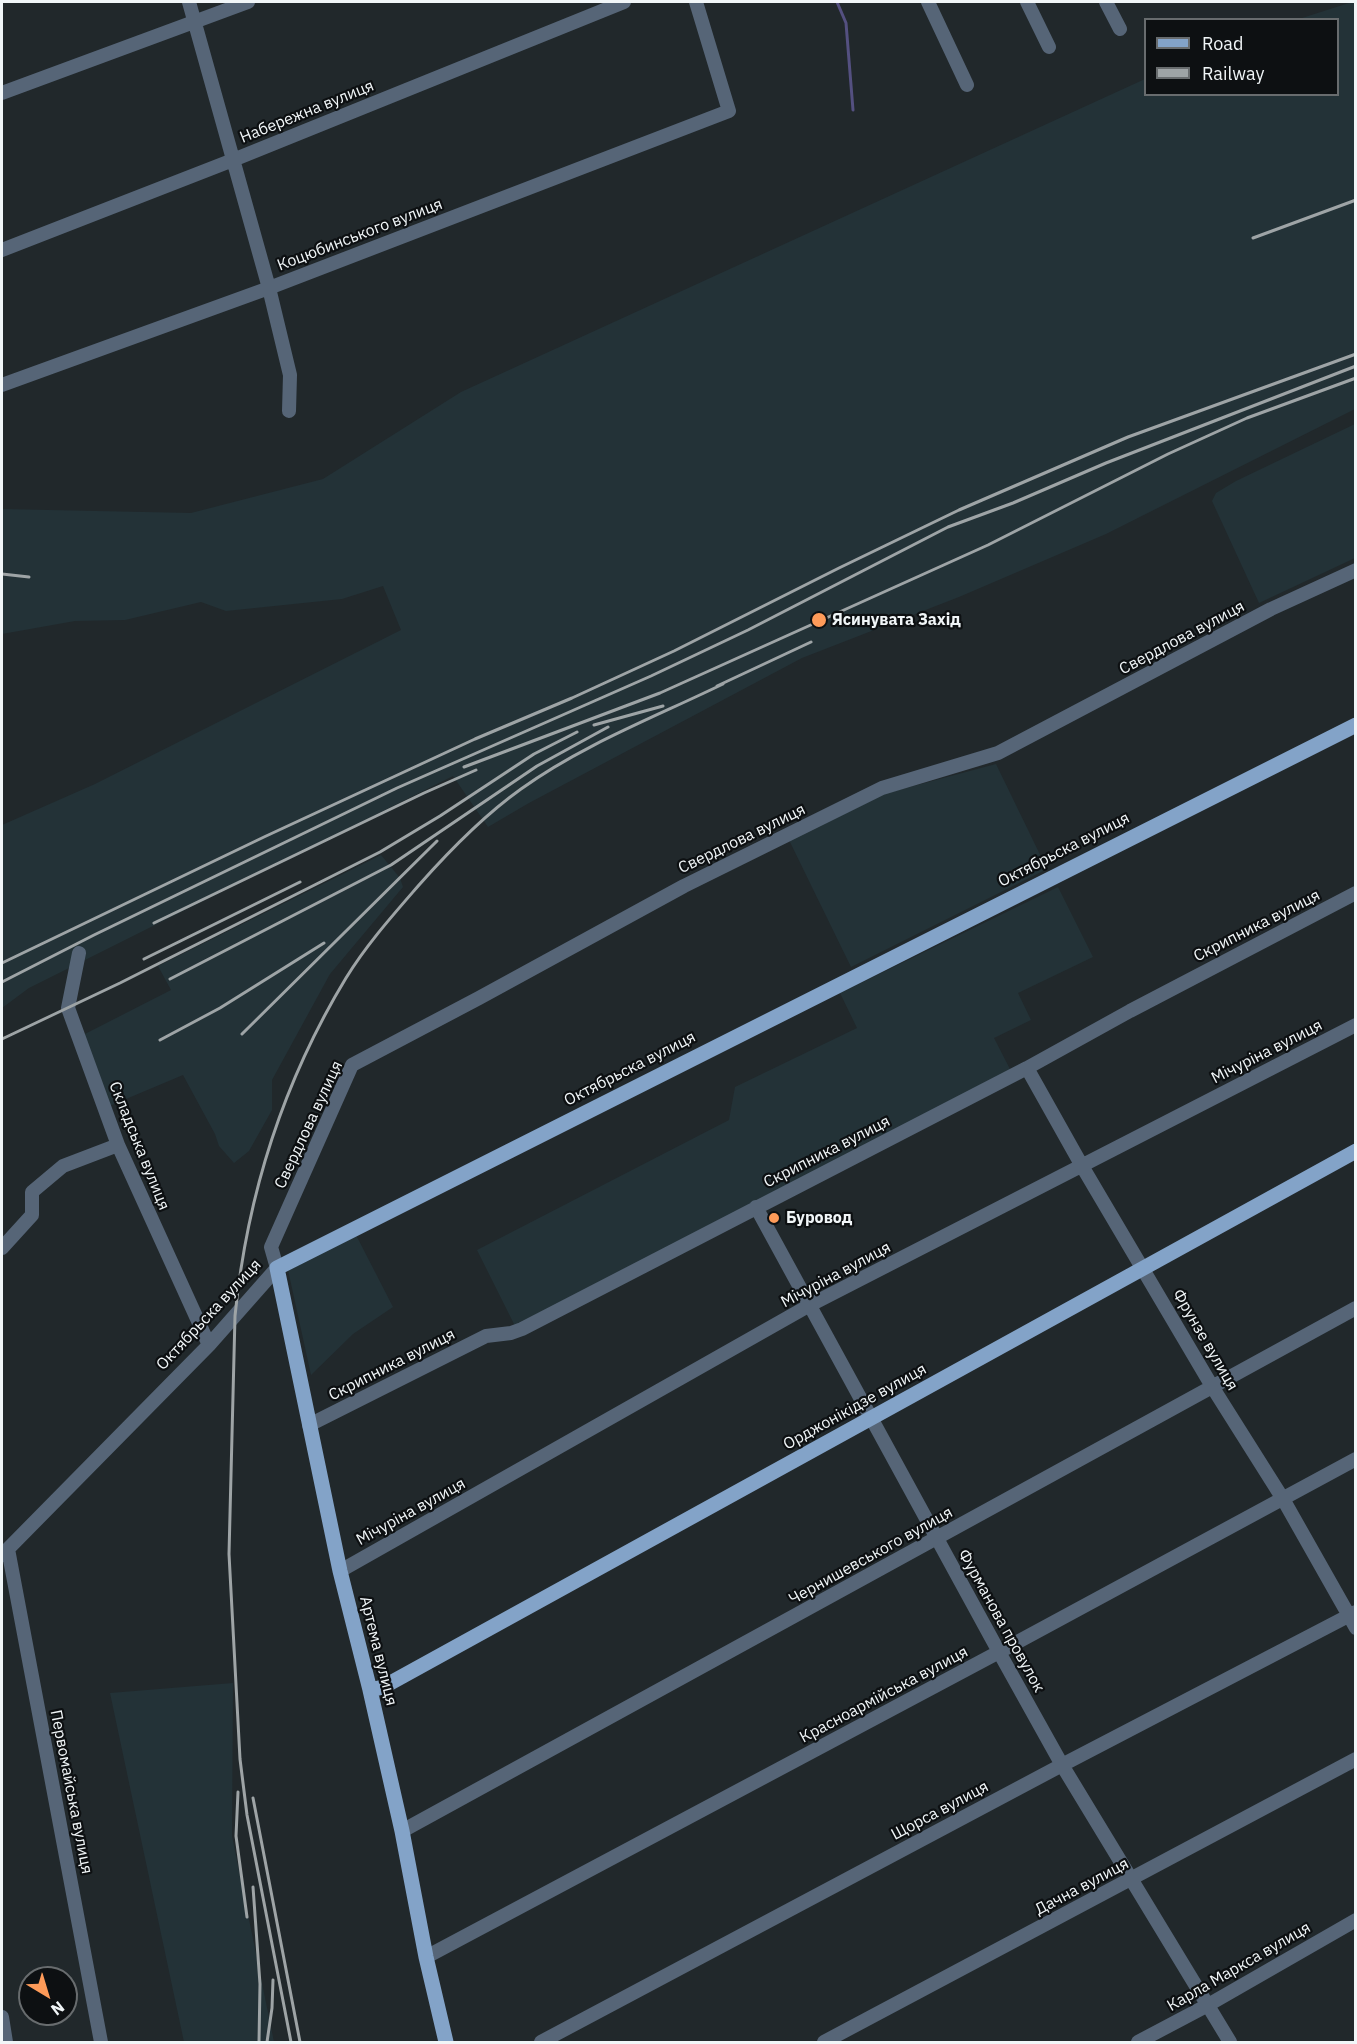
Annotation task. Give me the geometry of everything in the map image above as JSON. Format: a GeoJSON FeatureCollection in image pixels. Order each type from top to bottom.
{"type":"FeatureCollection","features":[{"type":"Feature","properties":{"kind":"main road","name":"Октябрьска вулиця"},"geometry":{"type":"LineString","coordinates":[[277,1268],[1356,725]]}},
{"type":"Feature","properties":{"kind":"main road","name":"Орджонікідзе вулиця"},"geometry":{"type":"LineString","coordinates":[[370,1690],[383,1688],[1356,1151]]}},
{"type":"Feature","properties":{"kind":"main road","name":"Артема вулиця"},"geometry":{"type":"LineString","coordinates":[[277,1268],[340,1571],[402,1831],[426,1957],[446,2043]]}},
{"type":"Feature","properties":{"kind":"street"},"geometry":{"type":"LineString","coordinates":[[189,2],[269,288],[290,375],[289,411]]}},
{"type":"Feature","properties":{"kind":"street"},"geometry":{"type":"LineString","coordinates":[[2,93],[248,2]]}},
{"type":"Feature","properties":{"kind":"street","name":"Набережна вулиця"},"geometry":{"type":"LineString","coordinates":[[2,250],[233,160],[624,2]]}},
{"type":"Feature","properties":{"kind":"street","name":"Коцюбинського вулиця"},"geometry":{"type":"LineString","coordinates":[[2,385],[269,288],[729,111],[696,2]]}},
{"type":"Feature","properties":{"kind":"street"},"geometry":{"type":"LineString","coordinates":[[928,2],[967,85]]}},
{"type":"Feature","properties":{"kind":"street"},"geometry":{"type":"LineString","coordinates":[[1027,2],[1049,47]]}},
{"type":"Feature","properties":{"kind":"street"},"geometry":{"type":"LineString","coordinates":[[1106,2],[1120,29]]}},
{"type":"Feature","properties":{"kind":"street","name":"Свердлова вулиця"},"geometry":{"type":"LineString","coordinates":[[277,1268],[272,1247],[352,1065],[684,886],[871,793],[998,753],[1271,609],[1356,570]]}},
{"type":"Feature","properties":{"kind":"street","name":"Скрипника вулиця"},"geometry":{"type":"LineString","coordinates":[[309,1425],[486,1336],[511,1333],[522,1329],[1027,1068],[1130,1011],[1356,893]]}},
{"type":"Feature","properties":{"kind":"street","name":"Складська вулиця"},"geometry":{"type":"LineString","coordinates":[[79,953],[68,1008],[117,1145],[209,1345]]}},
{"type":"Feature","properties":{"kind":"street","name":"Мічуріна вулиця"},"geometry":{"type":"LineString","coordinates":[[340,1571],[810,1305],[1356,1025]]}},
{"type":"Feature","properties":{"kind":"street","name":"Фрунзе вулиця"},"geometry":{"type":"LineString","coordinates":[[1027,1068],[1213,1388],[1352,1614],[1356,1628]]}},
{"type":"Feature","properties":{"kind":"street"},"geometry":{"type":"LineString","coordinates":[[2,1248],[32,1215],[32,1192],[63,1166],[117,1145]]}},
{"type":"Feature","properties":{"kind":"street","name":"Фурманова провулок"},"geometry":{"type":"LineString","coordinates":[[756,1207],[1062,1765],[1230,2043]]}},
{"type":"Feature","properties":{"kind":"street","name":"Октябрьска вулиця"},"geometry":{"type":"LineString","coordinates":[[5,1552],[209,1345],[277,1268]]}},
{"type":"Feature","properties":{"kind":"street","name":"Чернишевського вулиця"},"geometry":{"type":"LineString","coordinates":[[402,1831],[1356,1308]]}},
{"type":"Feature","properties":{"kind":"street","name":"Красноармійська вулиця"},"geometry":{"type":"LineString","coordinates":[[426,1957],[1356,1459]]}},
{"type":"Feature","properties":{"kind":"street","name":"Первомайська вулиця"},"geometry":{"type":"LineString","coordinates":[[5,1552],[101,2043]]}},
{"type":"Feature","properties":{"kind":"street","name":"Щорса вулиця"},"geometry":{"type":"LineString","coordinates":[[541,2043],[1062,1765],[1352,1614]]}},
{"type":"Feature","properties":{"kind":"street","name":"Дачна вулиця"},"geometry":{"type":"LineString","coordinates":[[824,2043],[1356,1759]]}},
{"type":"Feature","properties":{"kind":"street","name":"Карла Маркса вулиця"},"geometry":{"type":"LineString","coordinates":[[1138,2043],[1356,1920]]}},
{"type":"Feature","properties":{"kind":"street"},"geometry":{"type":"LineString","coordinates":[[2,2017],[6,2043]]}},
{"type":"Feature","properties":{"kind":"shaded area"},"geometry":{"type":"Polygon","coordinates":[[[1355,2],[1355,409],[1106,534],[959,597],[802,658],[488,827],[453,776],[29,988],[2,1008],[2,825],[95,784],[401,630],[383,586],[342,599],[226,611],[201,602],[125,620],[75,621],[2,634],[2,509],[191,513],[323,479],[461,392],[1144,79],[1144,96],[1339,96],[1339,18],[1302,18],[1355,2]]]}},
{"type":"Feature","properties":{"kind":"shaded area"},"geometry":{"type":"Polygon","coordinates":[[[1355,424],[1355,558],[1259,603],[1212,501],[1216,493],[1236,481],[1355,424]]]}},
{"type":"Feature","properties":{"kind":"shaded area"},"geometry":{"type":"Polygon","coordinates":[[[996,764],[1047,869],[851,967],[789,840],[887,793],[996,764]]]}},
{"type":"Feature","properties":{"kind":"shaded area"},"geometry":{"type":"Polygon","coordinates":[[[381,855],[400,878],[403,887],[330,974],[272,1080],[272,1110],[249,1151],[234,1163],[219,1146],[215,1134],[183,1075],[107,1107],[79,1037],[171,990],[158,966],[381,855]]]}},
{"type":"Feature","properties":{"kind":"shaded area"},"geometry":{"type":"Polygon","coordinates":[[[1058,887],[1093,957],[1018,993],[1031,1020],[994,1038],[1011,1071],[516,1328],[477,1250],[729,1120],[735,1087],[857,1028],[840,993],[1058,887]]]}},
{"type":"Feature","properties":{"kind":"shaded area"},"geometry":{"type":"Polygon","coordinates":[[[356,1235],[393,1307],[353,1334],[311,1375],[288,1270],[356,1235]]]}},
{"type":"Feature","properties":{"kind":"shaded area"},"geometry":{"type":"Polygon","coordinates":[[[233,1683],[232,1836],[274,2042],[184,2042],[110,1693],[233,1683]]]}},
{"type":"Feature","properties":{"kind":"waterway"},"geometry":{"type":"LineString","coordinates":[[837,2],[846,23],[853,110]]}},
{"type":"Feature","properties":{"kind":"railway"},"geometry":{"type":"LineString","coordinates":[[1253,238],[1356,200]]}},
{"type":"Feature","properties":{"kind":"railway"},"geometry":{"type":"LineString","coordinates":[[2,963],[475,739],[674,651],[959,510],[1128,437],[1356,354]]}},
{"type":"Feature","properties":{"kind":"railway"},"geometry":{"type":"LineString","coordinates":[[2,982],[397,788],[651,676],[748,630],[948,527],[1356,366]]}},
{"type":"Feature","properties":{"kind":"railway"},"geometry":{"type":"LineString","coordinates":[[464,767],[660,693],[988,545],[1168,454],[1247,418],[1356,378]]}},
{"type":"Feature","properties":{"kind":"railway"},"geometry":{"type":"LineString","coordinates":[[2,574],[29,577]]}},
{"type":"Feature","properties":{"kind":"railway"},"geometry":{"type":"LineString","coordinates":[[717,686],[811,642]]}},
{"type":"Feature","properties":{"kind":"railway"},"geometry":{"type":"LineString","coordinates":[[291,2042],[247,1815],[240,1759],[229,1554],[235,1316],[249,1227],[271,1141],[304,1058],[346,978],[390,919],[455,846],[493,810],[544,773],[619,732],[723,684]]}},
{"type":"Feature","properties":{"kind":"railway"},"geometry":{"type":"LineString","coordinates":[[594,725],[663,706]]}},
{"type":"Feature","properties":{"kind":"railway"},"geometry":{"type":"LineString","coordinates":[[170,979],[391,865],[537,766],[608,727]]}},
{"type":"Feature","properties":{"kind":"railway"},"geometry":{"type":"LineString","coordinates":[[2,1039],[120,983],[380,852],[440,816],[534,754],[577,732]]}},
{"type":"Feature","properties":{"kind":"railway"},"geometry":{"type":"LineString","coordinates":[[154,923],[476,770]]}},
{"type":"Feature","properties":{"kind":"railway"},"geometry":{"type":"LineString","coordinates":[[242,1034],[437,841]]}},
{"type":"Feature","properties":{"kind":"railway"},"geometry":{"type":"LineString","coordinates":[[144,959],[300,882]]}},
{"type":"Feature","properties":{"kind":"railway"},"geometry":{"type":"LineString","coordinates":[[160,1040],[220,1008],[324,943]]}},
{"type":"Feature","properties":{"kind":"railway"},"geometry":{"type":"LineString","coordinates":[[238,1792],[236,1836],[247,1917]]}},
{"type":"Feature","properties":{"kind":"railway"},"geometry":{"type":"LineString","coordinates":[[253,1798],[300,2042]]}},
{"type":"Feature","properties":{"kind":"railway"},"geometry":{"type":"LineString","coordinates":[[253,1887],[260,1984],[259,2042]]}},
{"type":"Feature","properties":{"kind":"railway"},"geometry":{"type":"LineString","coordinates":[[267,2042],[273,1980]]}},
{"type":"Feature","properties":{"kind":"place","name":"Ясинувата Захід"},"geometry":{"type":"Point","coordinates":[819,620]}},
{"type":"Feature","properties":{"kind":"place","name":"Буровод"},"geometry":{"type":"Point","coordinates":[774,1218]}}]}
